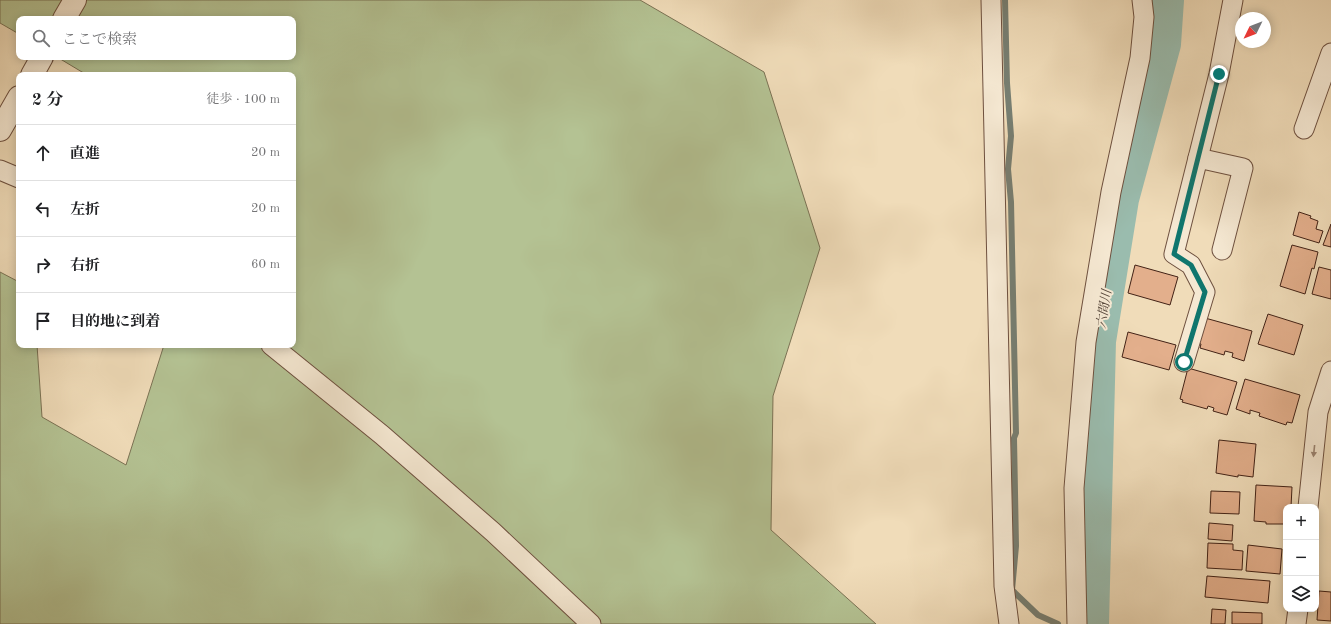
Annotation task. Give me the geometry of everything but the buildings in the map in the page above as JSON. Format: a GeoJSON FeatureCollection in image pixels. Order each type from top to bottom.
{"type":"FeatureCollection","features":[{"type":"Feature","properties":{"kind":"street"},"geometry":{"type":"LineString","coordinates":[[66,16],[75,0]]}},
{"type":"Feature","properties":{"kind":"street"},"geometry":{"type":"LineString","coordinates":[[991,0],[1004,586],[1009,624]]}},
{"type":"Feature","properties":{"kind":"street"},"geometry":{"type":"LineString","coordinates":[[1077,624],[1074,488],[1086,342],[1112,192],[1140,58],[1144,17],[1142,0]]}},
{"type":"Feature","properties":{"kind":"street"},"geometry":{"type":"LineString","coordinates":[[1184,362],[1205,292],[1191,265],[1174,254],[1219,74],[1233,0]]}},
{"type":"Feature","properties":{"kind":"street"},"geometry":{"type":"LineString","coordinates":[[1304,129],[1331,53]]}},
{"type":"Feature","properties":{"kind":"street"},"geometry":{"type":"LineString","coordinates":[[34,72],[40,60]]}},
{"type":"Feature","properties":{"kind":"street"},"geometry":{"type":"LineString","coordinates":[[0,130],[16,102]]}},
{"type":"Feature","properties":{"kind":"street"},"geometry":{"type":"LineString","coordinates":[[1198,158],[1243,168],[1222,250]]}},
{"type":"Feature","properties":{"kind":"street"},"geometry":{"type":"LineString","coordinates":[[0,170],[16,177]]}},
{"type":"Feature","properties":{"kind":"street"},"geometry":{"type":"LineString","coordinates":[[275,348],[382,435],[447,491],[493,532],[590,624]]}},
{"type":"Feature","properties":{"kind":"street"},"geometry":{"type":"LineString","coordinates":[[1308,504],[1318,412],[1331,371]]}},
{"type":"Feature","properties":{"kind":"street"},"geometry":{"type":"LineString","coordinates":[[1296,624],[1298,612]]}},
{"type":"Feature","properties":{"kind":"green space"},"geometry":{"type":"Polygon","coordinates":[[[0,0],[640,0],[764,72],[820,248],[773,396],[771,530],[876,624],[0,624],[0,272],[16,280],[16,348],[37,348],[42,417],[126,465],[163,348],[296,348],[296,72],[82,72],[62,60],[296,60],[296,16],[16,16],[16,32],[0,23],[0,0]]]}},
{"type":"Feature","properties":{"kind":"waterway"},"geometry":{"type":"LineString","coordinates":[[1005,0],[1007,83],[1011,136],[1008,169],[1011,202],[1016,433],[1014,438],[1016,546],[1012,590],[1038,615],[1058,624]]}},
{"type":"Feature","properties":{"kind":"waterway","name":"六間川"},"geometry":{"type":"LineString","coordinates":[[1091,624],[1098,341],[1121,199],[1163,44],[1166,0]]}},
{"type":"Feature","properties":{"kind":"route"},"geometry":{"type":"LineString","coordinates":[[1184,362],[1205,292],[1191,265],[1174,254],[1219,74]]}}]}
